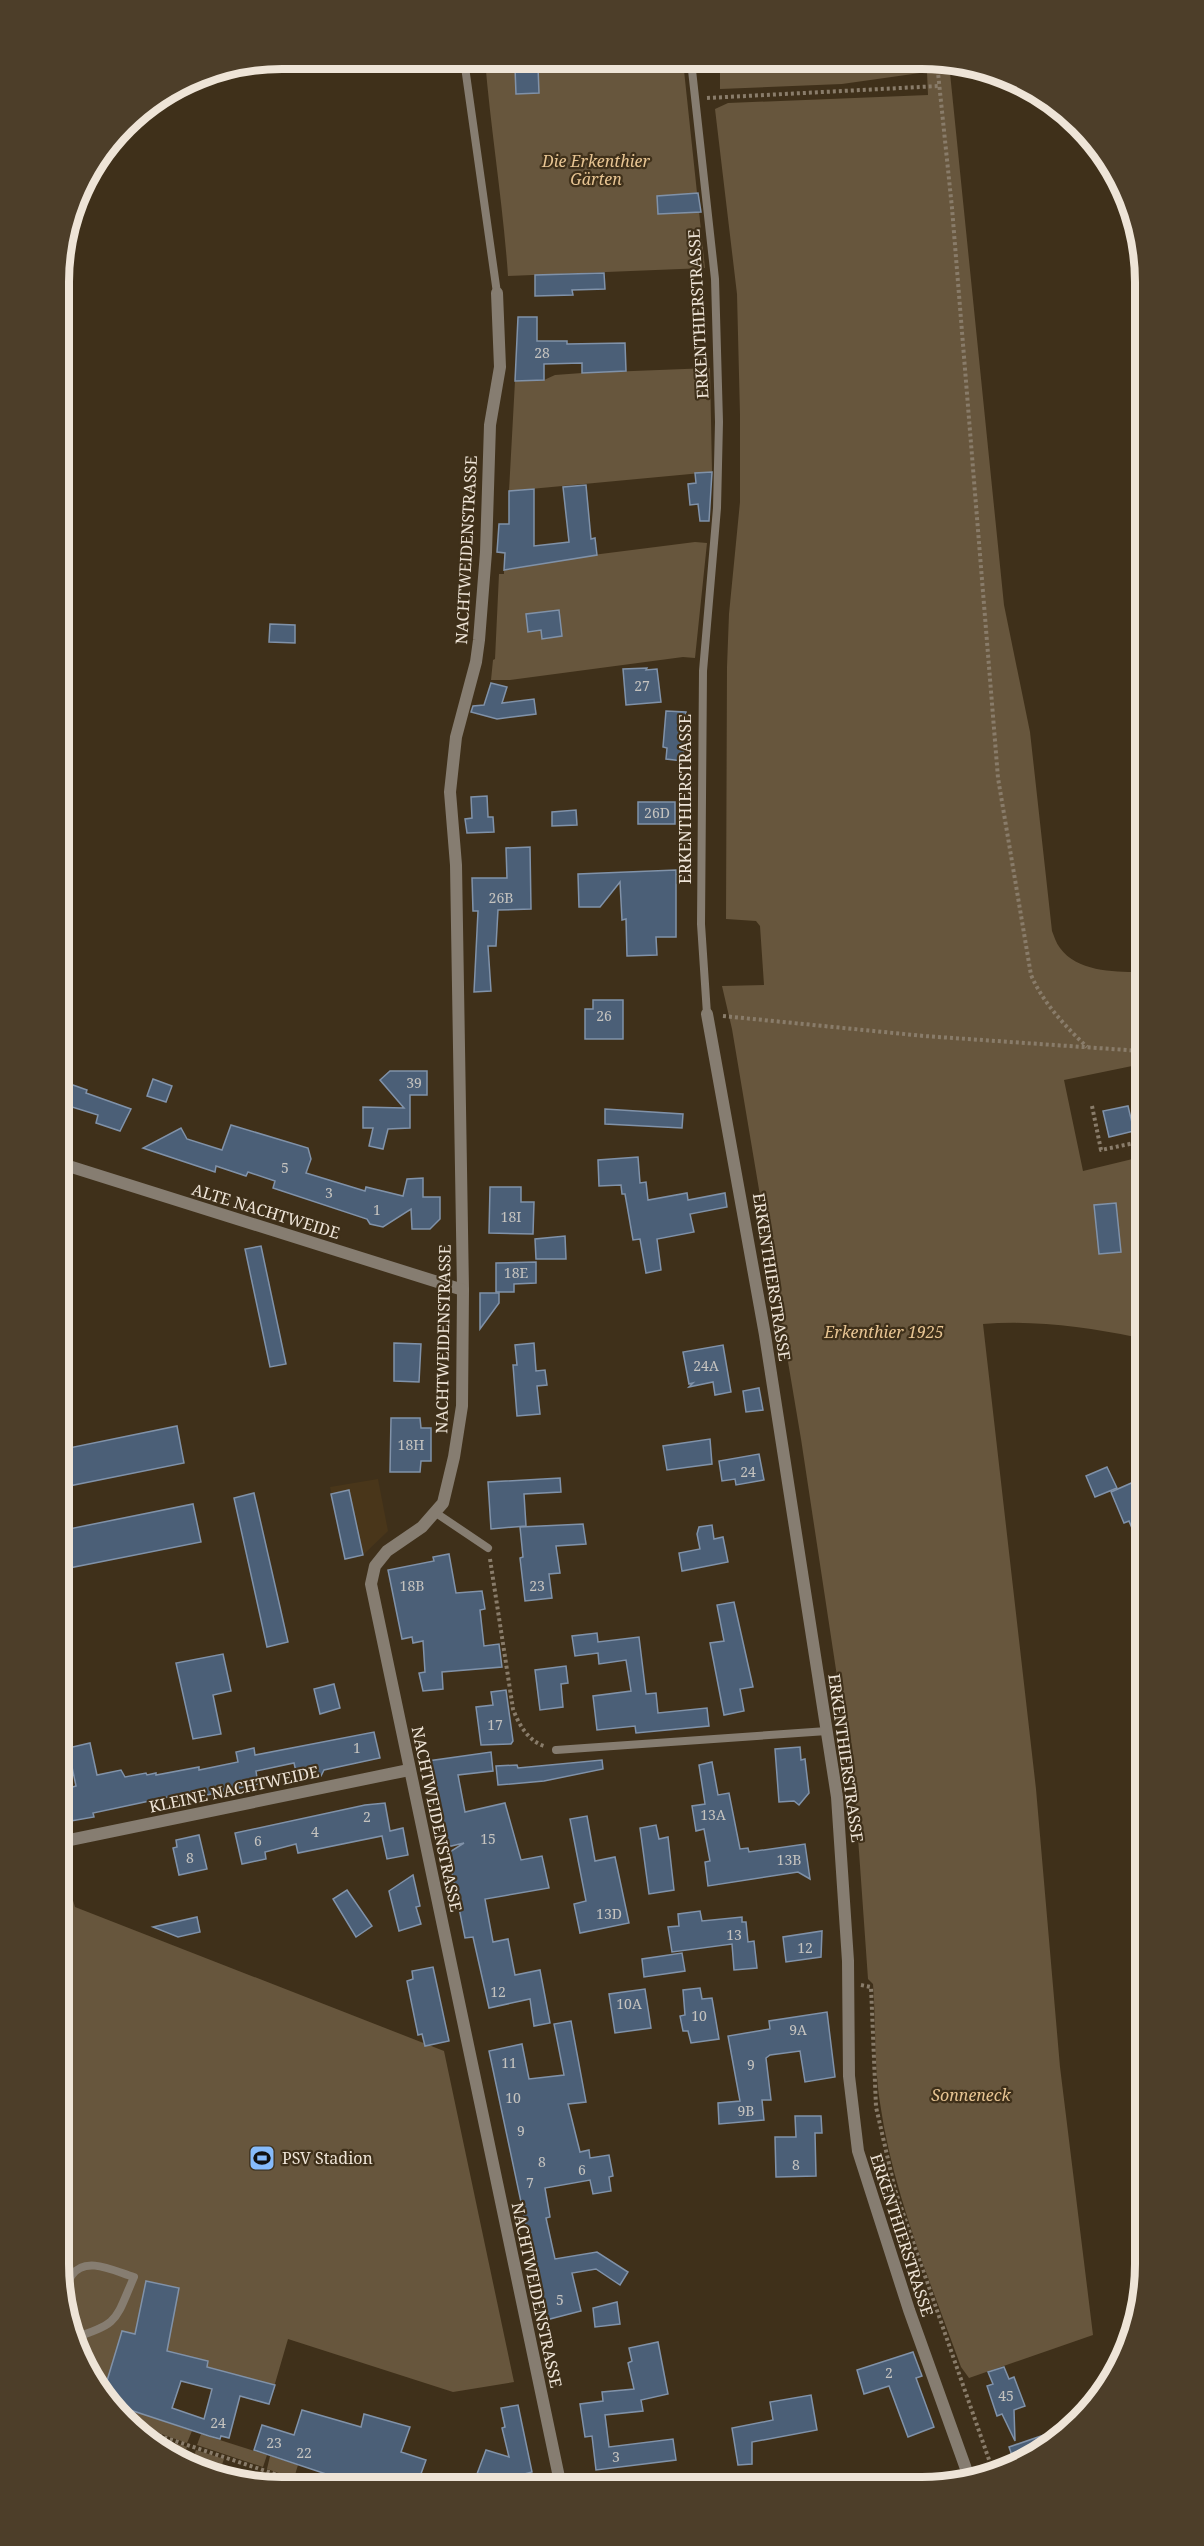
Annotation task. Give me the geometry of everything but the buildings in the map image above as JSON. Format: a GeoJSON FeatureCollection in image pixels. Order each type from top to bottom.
{"type":"FeatureCollection","features":[{"type":"Feature","properties":{"kind":"street","name":"NACHTWEIDENSTRASSE"},"geometry":{"type":"LineString","coordinates":[[497,293],[500,367],[490,425],[486,552],[479,640],[476,662],[456,737],[450,792],[456,865],[463,1290],[462,1406],[448,1489],[443,1503],[422,1527],[387,1551],[375,1566],[371,1584],[559,2477]]}},
{"type":"Feature","properties":{"kind":"street","name":"ERKENTHIERSTRASSE"},"geometry":{"type":"LineString","coordinates":[[707,1014],[765,1335],[786,1481],[827,1731],[841,1842],[849,1982],[849,2076],[858,2151],[909,2310],[967,2472]]}},
{"type":"Feature","properties":{"kind":"street","name":"ALTE NACHTWEIDE"},"geometry":{"type":"LineString","coordinates":[[69,1166],[463,1290]]}},
{"type":"Feature","properties":{"kind":"street","name":"KLEINE NACHTWEIDE"},"geometry":{"type":"LineString","coordinates":[[69,1840],[409,1770]]}},
{"type":"Feature","properties":{"kind":"lane"},"geometry":{"type":"LineString","coordinates":[[465,69],[497,293]]}},
{"type":"Feature","properties":{"kind":"lane","name":"ERKENTHIERSTRASSE"},"geometry":{"type":"LineString","coordinates":[[692,69],[710,214],[715,279],[720,422],[717,508],[703,672],[701,914],[707,1014]]}},
{"type":"Feature","properties":{"kind":"lane"},"geometry":{"type":"LineString","coordinates":[[436,1513],[488,1548]]}},
{"type":"Feature","properties":{"kind":"lane"},"geometry":{"type":"LineString","coordinates":[[556,1750],[827,1731]]}},
{"type":"Feature","properties":{"kind":"lane"},"geometry":{"type":"LineString","coordinates":[[69,2281],[72,2275],[82,2266],[94,2265],[134,2277],[112,2323],[102,2330],[81,2336]]}},
{"type":"Feature","properties":{"kind":"path"},"geometry":{"type":"LineString","coordinates":[[938,69],[952,208],[998,778],[1032,975],[1037,988],[1067,1027],[1087,1047]]}},
{"type":"Feature","properties":{"kind":"path"},"geometry":{"type":"LineString","coordinates":[[694,98],[939,86]]}},
{"type":"Feature","properties":{"kind":"path"},"geometry":{"type":"LineString","coordinates":[[707,1014],[924,1036],[1135,1051]]}},
{"type":"Feature","properties":{"kind":"path"},"geometry":{"type":"LineString","coordinates":[[1092,1107],[1101,1150],[1135,1143]]}},
{"type":"Feature","properties":{"kind":"path"},"geometry":{"type":"LineString","coordinates":[[488,1548],[517,1721],[539,1745],[556,1750]]}},
{"type":"Feature","properties":{"kind":"path"},"geometry":{"type":"LineString","coordinates":[[849,1982],[871,1988],[876,2107],[895,2190],[991,2466]]}},
{"type":"Feature","properties":{"kind":"path"},"geometry":{"type":"LineString","coordinates":[[153,2434],[284,2477]]}},
{"type":"Feature","properties":{"kind":"shaded area"},"geometry":{"type":"Polygon","coordinates":[[[378,1479],[388,1531],[363,1555],[345,1559],[330,1487],[378,1479]]]}},
{"type":"Feature","properties":{"kind":"green space","name":"Die Erkenthier Gärten"},"geometry":{"type":"Polygon","coordinates":[[[486,69],[684,69],[705,268],[508,276],[486,69]]]}},
{"type":"Feature","properties":{"kind":"green space"},"geometry":{"type":"Polygon","coordinates":[[[714,69],[936,69],[950,71],[1004,605],[1030,732],[1052,931],[1060,948],[1077,962],[1099,969],[1135,972],[1135,1065],[1064,1080],[1083,1171],[1135,1158],[1135,1337],[1059,1325],[983,1324],[1036,1789],[1060,2067],[1093,2335],[969,2378],[961,2367],[925,2270],[903,2204],[886,2137],[877,2074],[873,1984],[868,1979],[855,1795],[801,1439],[732,1029],[722,986],[764,985],[760,926],[756,921],[726,919],[727,667],[729,614],[740,502],[740,415],[737,294],[715,109],[728,103],[928,95],[927,72],[842,84],[720,89],[720,71],[714,71],[714,69]]]}},
{"type":"Feature","properties":{"kind":"green space"},"geometry":{"type":"Polygon","coordinates":[[[710,368],[712,472],[509,491],[515,381],[544,380],[555,375],[582,373],[710,368]]]}},
{"type":"Feature","properties":{"kind":"green space"},"geometry":{"type":"Polygon","coordinates":[[[695,542],[707,543],[695,658],[683,657],[510,680],[491,680],[495,659],[499,574],[504,574],[504,570],[569,558],[695,542]]]}},
{"type":"Feature","properties":{"kind":"green space","name":"PSV Stadion"},"geometry":{"type":"Polygon","coordinates":[[[69,1888],[75,1907],[444,2051],[514,2382],[453,2392],[288,2339],[269,2404],[172,2379],[161,2396],[154,2418],[192,2431],[187,2443],[148,2429],[131,2415],[113,2394],[85,2345],[73,2305],[69,2278],[69,1888]]]}},
{"type":"Feature","properties":{"kind":"green space"},"geometry":{"type":"Polygon","coordinates":[[[201,2434],[267,2455],[263,2467],[197,2445],[201,2434]]]}},
{"type":"Feature","properties":{"kind":"green space"},"geometry":{"type":"Polygon","coordinates":[[[160,2438],[187,2447],[185,2453],[160,2438]]]}},
{"type":"Feature","properties":{"kind":"green space"},"geometry":{"type":"Polygon","coordinates":[[[196,2450],[224,2459],[221,2468],[193,2457],[196,2450]]]}},
{"type":"Feature","properties":{"kind":"green space"},"geometry":{"type":"Polygon","coordinates":[[[270,2456],[298,2465],[294,2477],[267,2469],[270,2456]]]}},
{"type":"Feature","properties":{"kind":"place","name":"PSV Stadion"},"geometry":{"type":"Point","coordinates":[262,2158]}},
{"type":"Feature","properties":{"kind":"park label","name":"Erkenthier 1925"},"geometry":{"type":"Point","coordinates":[884,1332]}},
{"type":"Feature","properties":{"kind":"park label","name":"Sonneneck"},"geometry":{"type":"Point","coordinates":[971,2095]}}]}
